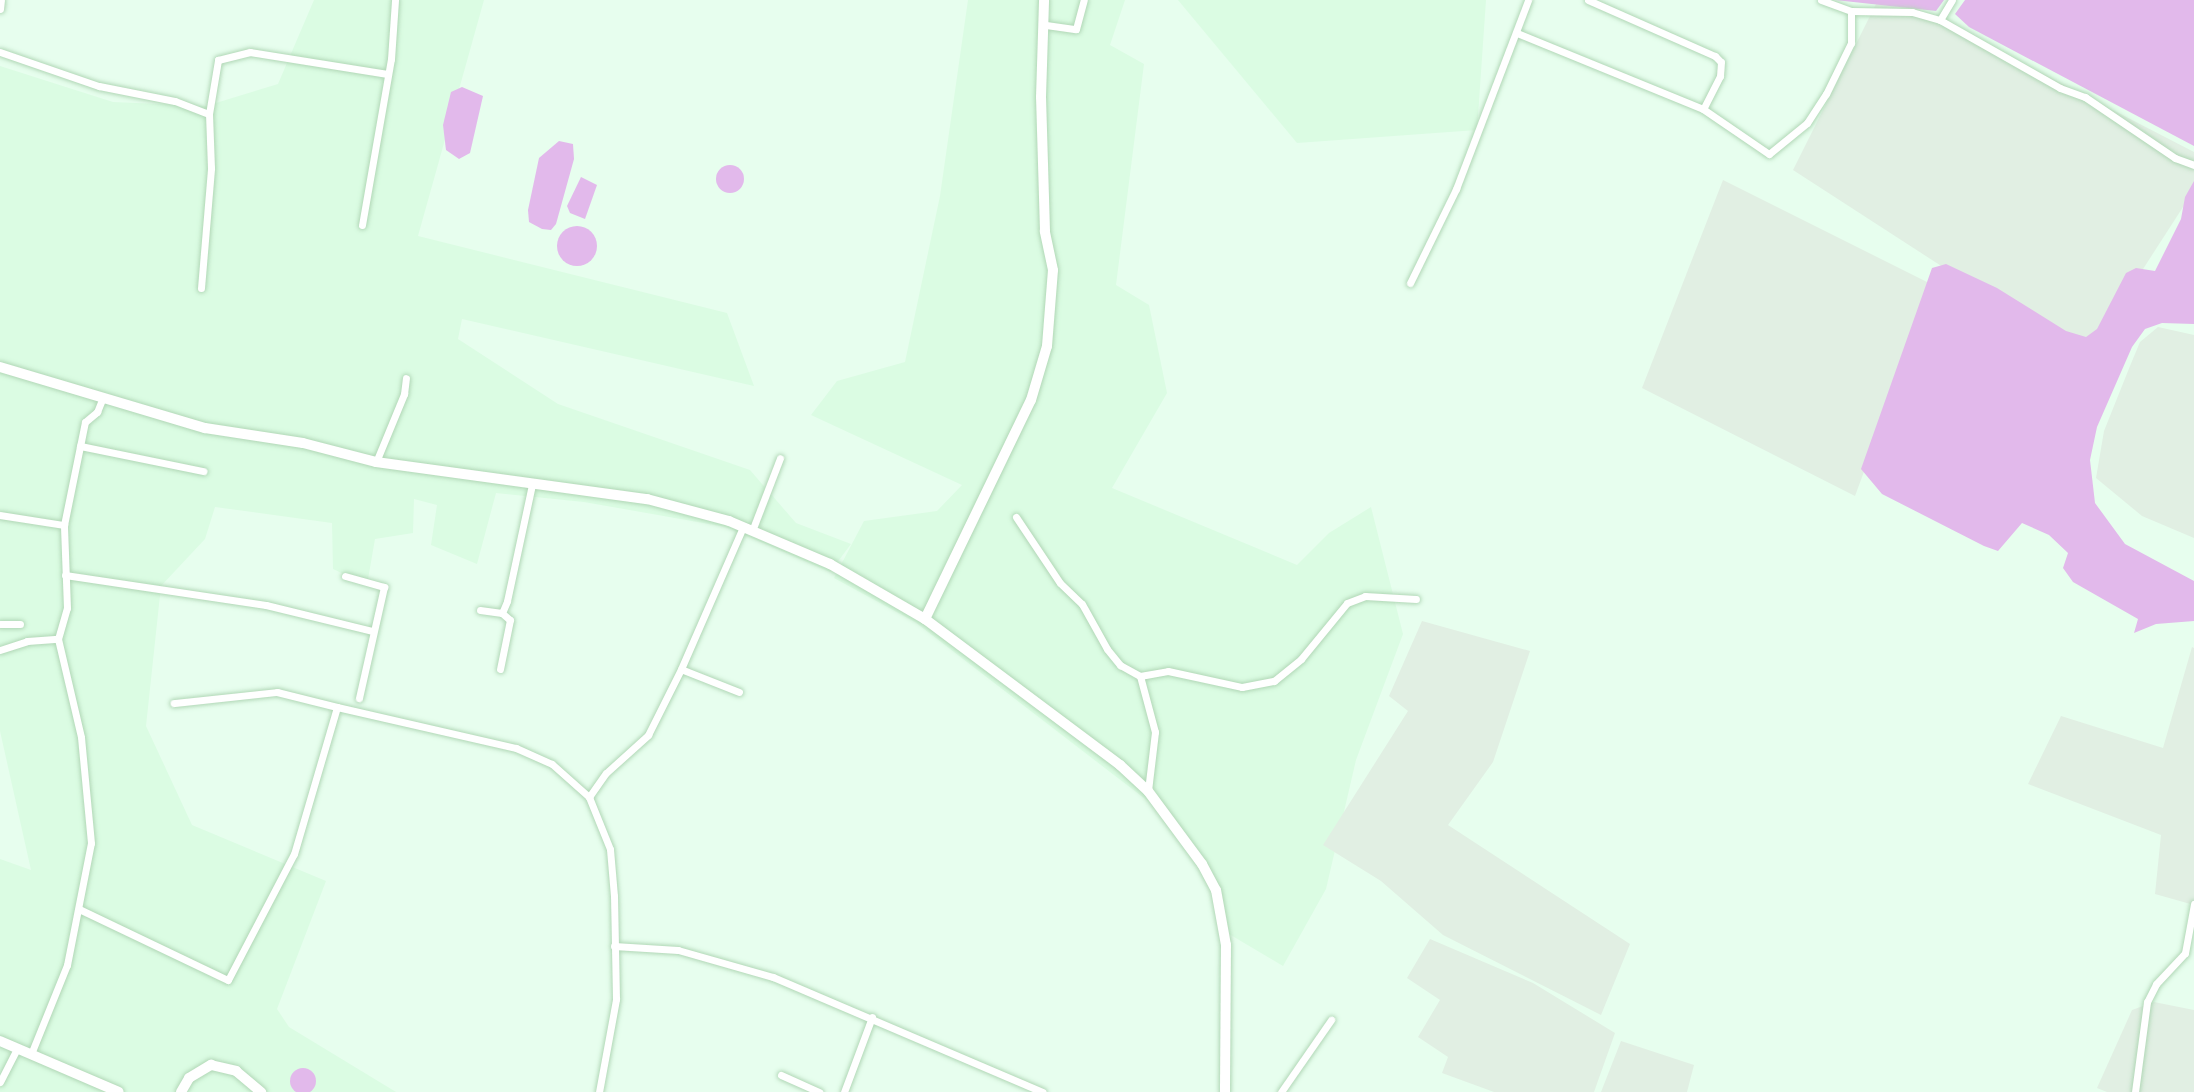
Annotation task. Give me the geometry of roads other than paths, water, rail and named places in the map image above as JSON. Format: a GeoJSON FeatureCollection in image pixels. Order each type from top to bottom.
{"type":"FeatureCollection","features":[{"type":"Feature","properties":{"kind":"main road"},"geometry":{"type":"LineString","coordinates":[[925,618],[1031,400],[1047,346],[1053,270],[1045,231],[1041,97],[1046,25],[1044,0]]}},
{"type":"Feature","properties":{"kind":"main road"},"geometry":{"type":"LineString","coordinates":[[0,367],[205,428],[303,443],[376,462],[647,499],[748,529],[830,564],[925,618],[972,658],[1093,742],[1148,791],[1202,864],[1223,915],[1225,1092]]}},
{"type":"Feature","properties":{"kind":"main road"},"geometry":{"type":"LineString","coordinates":[[0,1041],[119,1092]]}},
{"type":"Feature","properties":{"kind":"main road"},"geometry":{"type":"LineString","coordinates":[[181,1092],[189,1078],[211,1065],[236,1071],[261,1092]]}},
{"type":"Feature","properties":{"kind":"street"},"geometry":{"type":"LineString","coordinates":[[0,9],[1,0]]}},
{"type":"Feature","properties":{"kind":"street"},"geometry":{"type":"LineString","coordinates":[[362,225],[387,75],[396,0]]}},
{"type":"Feature","properties":{"kind":"street"},"geometry":{"type":"LineString","coordinates":[[1046,25],[1076,29],[1084,0]]}},
{"type":"Feature","properties":{"kind":"street"},"geometry":{"type":"LineString","coordinates":[[1410,283],[1456,189],[1528,0]]}},
{"type":"Feature","properties":{"kind":"street"},"geometry":{"type":"LineString","coordinates":[[1588,0],[1715,56],[1721,62],[1720,76],[1703,110]]}},
{"type":"Feature","properties":{"kind":"street"},"geometry":{"type":"LineString","coordinates":[[1821,0],[1851,11],[1887,9],[1940,20],[2060,88],[2085,97],[2166,153],[2194,165]]}},
{"type":"Feature","properties":{"kind":"street"},"geometry":{"type":"LineString","coordinates":[[1940,20],[1952,0]]}},
{"type":"Feature","properties":{"kind":"street"},"geometry":{"type":"LineString","coordinates":[[1517,33],[1703,110],[1769,154],[1786,144],[1807,123],[1843,61],[1851,43],[1851,11]]}},
{"type":"Feature","properties":{"kind":"street"},"geometry":{"type":"LineString","coordinates":[[0,52],[59,75],[175,101],[209,114]]}},
{"type":"Feature","properties":{"kind":"street"},"geometry":{"type":"LineString","coordinates":[[201,288],[211,168],[209,114],[218,60],[241,52],[387,75]]}},
{"type":"Feature","properties":{"kind":"street"},"geometry":{"type":"LineString","coordinates":[[376,462],[404,394],[406,378]]}},
{"type":"Feature","properties":{"kind":"street"},"geometry":{"type":"LineString","coordinates":[[31,1054],[67,965],[90,843],[81,737],[58,639],[67,608],[64,525],[85,422],[97,412],[103,397]]}},
{"type":"Feature","properties":{"kind":"street"},"geometry":{"type":"LineString","coordinates":[[80,446],[202,471]]}},
{"type":"Feature","properties":{"kind":"street"},"geometry":{"type":"LineString","coordinates":[[589,797],[606,773],[648,735],[780,458]]}},
{"type":"Feature","properties":{"kind":"street"},"geometry":{"type":"LineString","coordinates":[[502,613],[532,484]]}},
{"type":"Feature","properties":{"kind":"street"},"geometry":{"type":"LineString","coordinates":[[0,516],[64,525]]}},
{"type":"Feature","properties":{"kind":"street"},"geometry":{"type":"LineString","coordinates":[[1016,517],[1060,583],[1082,604],[1107,649],[1120,665],[1140,676],[1168,671],[1196,673],[1242,687],[1274,681],[1301,659],[1347,603],[1365,596],[1416,599]]}},
{"type":"Feature","properties":{"kind":"street"},"geometry":{"type":"LineString","coordinates":[[65,575],[266,605],[373,631]]}},
{"type":"Feature","properties":{"kind":"street"},"geometry":{"type":"LineString","coordinates":[[345,576],[384,587],[359,698]]}},
{"type":"Feature","properties":{"kind":"street"},"geometry":{"type":"LineString","coordinates":[[481,610],[502,613],[510,620],[500,670]]}},
{"type":"Feature","properties":{"kind":"street"},"geometry":{"type":"LineString","coordinates":[[0,624],[20,624]]}},
{"type":"Feature","properties":{"kind":"street"},"geometry":{"type":"LineString","coordinates":[[0,650],[27,641],[58,639]]}},
{"type":"Feature","properties":{"kind":"street"},"geometry":{"type":"LineString","coordinates":[[681,669],[739,692]]}},
{"type":"Feature","properties":{"kind":"street"},"geometry":{"type":"LineString","coordinates":[[1140,676],[1155,732],[1148,791]]}},
{"type":"Feature","properties":{"kind":"street"},"geometry":{"type":"LineString","coordinates":[[174,703],[277,692],[516,748],[552,764],[589,797],[610,849],[616,999],[599,1092]]}},
{"type":"Feature","properties":{"kind":"street"},"geometry":{"type":"LineString","coordinates":[[79,909],[231,979],[294,854],[337,707]]}},
{"type":"Feature","properties":{"kind":"street"},"geometry":{"type":"LineString","coordinates":[[2135,1092],[2147,1002],[2156,984],[2185,953],[2194,904]]}},
{"type":"Feature","properties":{"kind":"street"},"geometry":{"type":"LineString","coordinates":[[614,946],[678,950],[773,977],[872,1017],[1042,1092]]}},
{"type":"Feature","properties":{"kind":"street"},"geometry":{"type":"LineString","coordinates":[[844,1092],[872,1017]]}},
{"type":"Feature","properties":{"kind":"street"},"geometry":{"type":"LineString","coordinates":[[1281,1092],[1331,1020]]}},
{"type":"Feature","properties":{"kind":"street"},"geometry":{"type":"LineString","coordinates":[[0,1082],[17,1048]]}},
{"type":"Feature","properties":{"kind":"street"},"geometry":{"type":"LineString","coordinates":[[781,1075],[819,1092]]}}]}
